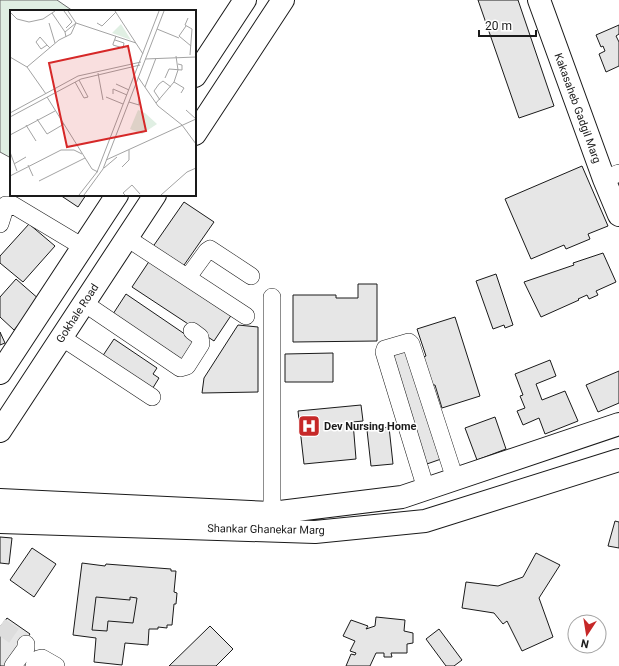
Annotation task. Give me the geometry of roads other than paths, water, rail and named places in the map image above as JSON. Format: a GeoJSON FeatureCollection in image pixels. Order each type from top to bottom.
{"type":"FeatureCollection","features":[{"type":"Feature","properties":{"kind":"main road"},"geometry":{"type":"LineString","coordinates":[[196,74],[244,0]]}},
{"type":"Feature","properties":{"kind":"main road"},"geometry":{"type":"LineString","coordinates":[[196,132],[283,0]]}},
{"type":"Feature","properties":{"kind":"main road","name":"Kakasaheb Gadgil Marg"},"geometry":{"type":"LineString","coordinates":[[539,0],[612,176],[619,214]]}},
{"type":"Feature","properties":{"kind":"main road"},"geometry":{"type":"LineString","coordinates":[[0,373],[116,196]]}},
{"type":"Feature","properties":{"kind":"main road","name":"Gokhale Road"},"geometry":{"type":"LineString","coordinates":[[0,431],[154,196]]}},
{"type":"Feature","properties":{"kind":"main road"},"geometry":{"type":"LineString","coordinates":[[0,500],[272,513],[402,497],[619,424]]}},
{"type":"Feature","properties":{"kind":"main road","name":"Shankar Ghanekar Marg"},"geometry":{"type":"LineString","coordinates":[[0,522],[315,532],[425,521],[619,460]]}},
{"type":"Feature","properties":{"kind":"street"},"geometry":{"type":"LineString","coordinates":[[0,224],[6,205],[13,205],[80,250]]}},
{"type":"Feature","properties":{"kind":"street"},"geometry":{"type":"LineString","coordinates":[[42,230],[80,250]]}},
{"type":"Feature","properties":{"kind":"street"},"geometry":{"type":"LineString","coordinates":[[127,238],[246,316]]}},
{"type":"Feature","properties":{"kind":"street"},"geometry":{"type":"LineString","coordinates":[[188,277],[210,249],[251,276]]}},
{"type":"Feature","properties":{"kind":"street"},"geometry":{"type":"LineString","coordinates":[[272,297],[272,513]]}},
{"type":"Feature","properties":{"kind":"street"},"geometry":{"type":"LineString","coordinates":[[84,303],[180,368],[186,366],[201,344],[200,337],[192,331]]}},
{"type":"Feature","properties":{"kind":"street"},"geometry":{"type":"LineString","coordinates":[[61,337],[152,397]]}},
{"type":"Feature","properties":{"kind":"street"},"geometry":{"type":"LineString","coordinates":[[426,489],[384,352],[385,349],[409,342],[411,344],[455,479]]}},
{"type":"Feature","properties":{"kind":"street"},"geometry":{"type":"LineString","coordinates":[[13,666],[26,648],[26,644]]}},
{"type":"Feature","properties":{"kind":"street"},"geometry":{"type":"LineString","coordinates":[[34,666],[38,659],[42,658],[56,666]]}},
{"type":"Feature","properties":{"kind":"tunnel"},"geometry":{"type":"LineString","coordinates":[[0,626],[26,644]]}},
{"type":"Feature","properties":{"kind":"place","name":"Dev Nursing Home"},"geometry":{"type":"Point","coordinates":[309,426]}}]}
